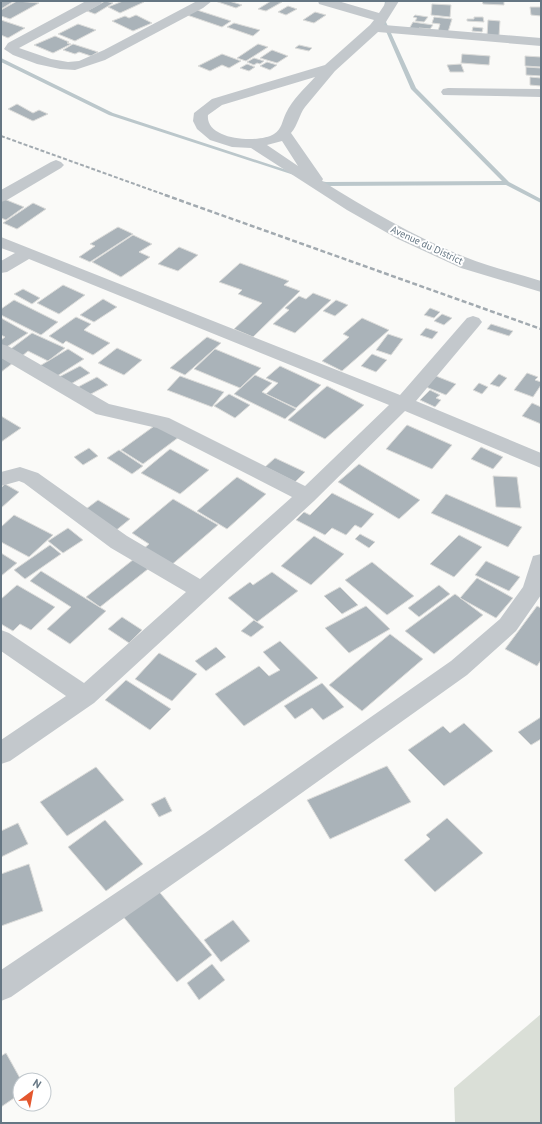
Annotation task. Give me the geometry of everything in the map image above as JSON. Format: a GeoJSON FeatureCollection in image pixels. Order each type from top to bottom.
{"type":"FeatureCollection","features":[{"type":"Feature","properties":{"kind":"street"},"geometry":{"type":"LineString","coordinates":[[96,1],[13,46],[11,49],[50,63],[64,66],[87,63],[206,1]]}},
{"type":"Feature","properties":{"kind":"street"},"geometry":{"type":"LineString","coordinates":[[324,1],[379,23],[541,42]]}},
{"type":"Feature","properties":{"kind":"street","name":"Avenue du District"},"geometry":{"type":"LineString","coordinates":[[330,68],[226,98],[209,106],[201,113],[200,122],[204,129],[215,137],[232,142],[253,143],[280,137],[290,125],[293,113],[299,104],[330,68],[379,23],[393,1]]}},
{"type":"Feature","properties":{"kind":"street"},"geometry":{"type":"LineString","coordinates":[[448,92],[541,93]]}},
{"type":"Feature","properties":{"kind":"street","name":"Avenue du District"},"geometry":{"type":"LineString","coordinates":[[284,133],[320,186]]}},
{"type":"Feature","properties":{"kind":"street","name":"Avenue du District"},"geometry":{"type":"LineString","coordinates":[[253,143],[342,201],[384,225],[457,260],[541,286]]}},
{"type":"Feature","properties":{"kind":"street"},"geometry":{"type":"LineString","coordinates":[[1,197],[56,165]]}},
{"type":"Feature","properties":{"kind":"street"},"geometry":{"type":"LineString","coordinates":[[1,242],[403,403],[541,461]]}},
{"type":"Feature","properties":{"kind":"street"},"geometry":{"type":"LineString","coordinates":[[1,268],[28,253]]}},
{"type":"Feature","properties":{"kind":"street"},"geometry":{"type":"LineString","coordinates":[[1,753],[85,696],[307,496],[430,376],[473,322]]}},
{"type":"Feature","properties":{"kind":"street"},"geometry":{"type":"LineString","coordinates":[[1,350],[103,409],[162,422],[307,496]]}},
{"type":"Feature","properties":{"kind":"street"},"geometry":{"type":"LineString","coordinates":[[1,479],[20,474],[31,478],[119,542],[202,591]]}},
{"type":"Feature","properties":{"kind":"street"},"geometry":{"type":"LineString","coordinates":[[1,986],[214,842],[459,668],[508,625],[537,591],[541,562]]}},
{"type":"Feature","properties":{"kind":"street"},"geometry":{"type":"LineString","coordinates":[[1,639],[85,696]]}},
{"type":"Feature","properties":{"kind":"shaded area"},"geometry":{"type":"Polygon","coordinates":[[[541,1014],[541,1123],[455,1123],[454,1088],[541,1014]]]}},
{"type":"Feature","properties":{"kind":"building"},"geometry":{"type":"Polygon","coordinates":[[[1,1],[14,1],[1,9],[1,1]]]}},
{"type":"Feature","properties":{"kind":"building"},"geometry":{"type":"Polygon","coordinates":[[[17,1],[39,3],[10,19],[1,16],[1,10],[17,1]]]}},
{"type":"Feature","properties":{"kind":"building"},"geometry":{"type":"Polygon","coordinates":[[[105,1],[113,3],[95,14],[87,11],[105,1]]]}},
{"type":"Feature","properties":{"kind":"building"},"geometry":{"type":"Polygon","coordinates":[[[123,1],[144,2],[120,13],[108,7],[123,1]]]}},
{"type":"Feature","properties":{"kind":"building"},"geometry":{"type":"Polygon","coordinates":[[[215,1],[229,1],[242,5],[236,8],[215,1]]]}},
{"type":"Feature","properties":{"kind":"building"},"geometry":{"type":"Polygon","coordinates":[[[271,1],[282,2],[266,11],[258,9],[271,1]]]}},
{"type":"Feature","properties":{"kind":"building"},"geometry":{"type":"Polygon","coordinates":[[[482,1],[504,1],[504,5],[483,4],[482,1]]]}},
{"type":"Feature","properties":{"kind":"building"},"geometry":{"type":"Polygon","coordinates":[[[432,4],[451,5],[450,17],[431,15],[432,4]]]}},
{"type":"Feature","properties":{"kind":"building"},"geometry":{"type":"Polygon","coordinates":[[[288,6],[297,9],[286,15],[278,12],[288,6]]]}},
{"type":"Feature","properties":{"kind":"building"},"geometry":{"type":"Polygon","coordinates":[[[530,7],[541,7],[541,16],[531,15],[530,7]]]}},
{"type":"Feature","properties":{"kind":"building"},"geometry":{"type":"Polygon","coordinates":[[[197,10],[231,21],[222,27],[187,15],[197,10]]]}},
{"type":"Feature","properties":{"kind":"building"},"geometry":{"type":"Polygon","coordinates":[[[315,12],[326,15],[314,23],[303,20],[315,12]]]}},
{"type":"Feature","properties":{"kind":"building"},"geometry":{"type":"Polygon","coordinates":[[[136,15],[152,23],[133,31],[112,21],[125,16],[129,18],[136,15]]]}},
{"type":"Feature","properties":{"kind":"building"},"geometry":{"type":"Polygon","coordinates":[[[415,15],[428,17],[424,22],[415,21],[417,18],[413,17],[415,15]]]}},
{"type":"Feature","properties":{"kind":"building"},"geometry":{"type":"Polygon","coordinates":[[[434,17],[452,19],[448,32],[438,31],[440,24],[432,23],[434,17]]]}},
{"type":"Feature","properties":{"kind":"building"},"geometry":{"type":"Polygon","coordinates":[[[474,17],[483,17],[484,22],[467,21],[467,19],[474,19],[474,17]]]}},
{"type":"Feature","properties":{"kind":"building"},"geometry":{"type":"Polygon","coordinates":[[[1,20],[25,28],[8,38],[1,35],[1,20]]]}},
{"type":"Feature","properties":{"kind":"building"},"geometry":{"type":"Polygon","coordinates":[[[488,20],[500,21],[499,36],[487,36],[488,20]]]}},
{"type":"Feature","properties":{"kind":"building"},"geometry":{"type":"Polygon","coordinates":[[[413,22],[433,25],[430,29],[419,28],[417,31],[409,29],[413,22]]]}},
{"type":"Feature","properties":{"kind":"building"},"geometry":{"type":"Polygon","coordinates":[[[234,23],[260,30],[253,36],[227,27],[234,23]]]}},
{"type":"Feature","properties":{"kind":"building"},"geometry":{"type":"Polygon","coordinates":[[[78,24],[96,30],[75,41],[58,34],[78,24]]]}},
{"type":"Feature","properties":{"kind":"building"},"geometry":{"type":"Polygon","coordinates":[[[473,27],[483,28],[482,32],[472,31],[473,27]]]}},
{"type":"Feature","properties":{"kind":"building"},"geometry":{"type":"Polygon","coordinates":[[[55,36],[71,44],[53,53],[34,45],[55,36]]]}},
{"type":"Feature","properties":{"kind":"building"},"geometry":{"type":"Polygon","coordinates":[[[73,44],[98,52],[91,56],[79,52],[75,54],[63,50],[73,44]]]}},
{"type":"Feature","properties":{"kind":"building"},"geometry":{"type":"Polygon","coordinates":[[[258,44],[268,47],[246,61],[237,58],[258,44]]]}},
{"type":"Feature","properties":{"kind":"building"},"geometry":{"type":"Polygon","coordinates":[[[299,45],[312,48],[309,51],[295,48],[299,45]]]}},
{"type":"Feature","properties":{"kind":"building"},"geometry":{"type":"Polygon","coordinates":[[[272,50],[288,56],[277,63],[260,58],[272,50]]]}},
{"type":"Feature","properties":{"kind":"building"},"geometry":{"type":"Polygon","coordinates":[[[222,54],[241,61],[229,68],[222,65],[210,71],[198,66],[222,54]]]}},
{"type":"Feature","properties":{"kind":"building"},"geometry":{"type":"Polygon","coordinates":[[[462,54],[490,56],[489,65],[461,63],[462,54]]]}},
{"type":"Feature","properties":{"kind":"building"},"geometry":{"type":"Polygon","coordinates":[[[525,56],[541,57],[541,67],[525,66],[525,56]]]}},
{"type":"Feature","properties":{"kind":"building"},"geometry":{"type":"Polygon","coordinates":[[[254,58],[264,61],[260,64],[257,63],[254,65],[247,62],[254,58]]]}},
{"type":"Feature","properties":{"kind":"building"},"geometry":{"type":"Polygon","coordinates":[[[267,62],[277,65],[270,70],[260,66],[267,62]]]}},
{"type":"Feature","properties":{"kind":"building"},"geometry":{"type":"Polygon","coordinates":[[[247,64],[255,67],[249,71],[240,68],[247,64]]]}},
{"type":"Feature","properties":{"kind":"building"},"geometry":{"type":"Polygon","coordinates":[[[461,64],[464,72],[450,72],[447,65],[461,64]]]}},
{"type":"Feature","properties":{"kind":"building"},"geometry":{"type":"Polygon","coordinates":[[[526,67],[541,68],[541,76],[526,75],[526,67]]]}},
{"type":"Feature","properties":{"kind":"building"},"geometry":{"type":"Polygon","coordinates":[[[530,77],[541,78],[541,86],[530,85],[530,77]]]}},
{"type":"Feature","properties":{"kind":"building"},"geometry":{"type":"Polygon","coordinates":[[[17,104],[33,113],[39,110],[48,114],[33,121],[8,109],[17,104]]]}},
{"type":"Feature","properties":{"kind":"building"},"geometry":{"type":"Polygon","coordinates":[[[4,199],[24,207],[6,220],[1,218],[1,201],[4,199]]]}},
{"type":"Feature","properties":{"kind":"building"},"geometry":{"type":"Polygon","coordinates":[[[33,203],[46,209],[17,229],[3,223],[33,203]]]}},
{"type":"Feature","properties":{"kind":"building"},"geometry":{"type":"Polygon","coordinates":[[[118,227],[133,234],[90,262],[79,257],[95,246],[90,244],[118,227]]]}},
{"type":"Feature","properties":{"kind":"building"},"geometry":{"type":"Polygon","coordinates":[[[133,235],[152,244],[139,252],[150,257],[121,277],[92,262],[133,235]]]}},
{"type":"Feature","properties":{"kind":"building"},"geometry":{"type":"Polygon","coordinates":[[[179,247],[198,255],[178,271],[158,264],[179,247]]]}},
{"type":"Feature","properties":{"kind":"building"},"geometry":{"type":"Polygon","coordinates":[[[240,263],[289,281],[284,285],[300,291],[253,337],[234,329],[262,303],[238,294],[242,290],[219,282],[240,263]]]}},
{"type":"Feature","properties":{"kind":"building"},"geometry":{"type":"Polygon","coordinates":[[[63,285],[85,295],[59,314],[37,303],[63,285]]]}},
{"type":"Feature","properties":{"kind":"building"},"geometry":{"type":"Polygon","coordinates":[[[23,289],[40,298],[32,304],[14,294],[23,289]]]}},
{"type":"Feature","properties":{"kind":"building"},"geometry":{"type":"Polygon","coordinates":[[[313,293],[331,300],[295,333],[273,324],[289,310],[285,308],[299,296],[306,299],[313,293]]]}},
{"type":"Feature","properties":{"kind":"building"},"geometry":{"type":"Polygon","coordinates":[[[103,299],[117,307],[94,322],[80,315],[103,299]]]}},
{"type":"Feature","properties":{"kind":"building"},"geometry":{"type":"Polygon","coordinates":[[[14,300],[58,322],[41,335],[1,315],[1,309],[14,300]]]}},
{"type":"Feature","properties":{"kind":"building"},"geometry":{"type":"Polygon","coordinates":[[[336,300],[348,305],[335,316],[323,311],[336,300]]]}},
{"type":"Feature","properties":{"kind":"building"},"geometry":{"type":"Polygon","coordinates":[[[430,308],[440,312],[434,318],[424,315],[430,308]]]}},
{"type":"Feature","properties":{"kind":"building"},"geometry":{"type":"Polygon","coordinates":[[[442,314],[452,318],[444,325],[434,321],[442,314]]]}},
{"type":"Feature","properties":{"kind":"building"},"geometry":{"type":"Polygon","coordinates":[[[76,317],[91,324],[84,330],[110,343],[93,355],[66,341],[63,344],[49,336],[76,317]]]}},
{"type":"Feature","properties":{"kind":"building"},"geometry":{"type":"Polygon","coordinates":[[[1,318],[28,333],[5,348],[1,345],[1,340],[5,337],[1,335],[1,318]]]}},
{"type":"Feature","properties":{"kind":"building"},"geometry":{"type":"Polygon","coordinates":[[[362,318],[389,330],[342,371],[322,361],[349,337],[343,334],[362,318]]]}},
{"type":"Feature","properties":{"kind":"building"},"geometry":{"type":"Polygon","coordinates":[[[491,324],[513,331],[509,336],[487,329],[491,324]]]}},
{"type":"Feature","properties":{"kind":"building"},"geometry":{"type":"Polygon","coordinates":[[[426,328],[438,332],[432,339],[420,335],[426,328]]]}},
{"type":"Feature","properties":{"kind":"building"},"geometry":{"type":"Polygon","coordinates":[[[32,333],[65,348],[48,361],[28,351],[21,357],[8,351],[32,333]]]}},
{"type":"Feature","properties":{"kind":"building"},"geometry":{"type":"Polygon","coordinates":[[[388,334],[403,339],[391,355],[376,350],[388,334]]]}},
{"type":"Feature","properties":{"kind":"building"},"geometry":{"type":"Polygon","coordinates":[[[207,337],[221,343],[185,375],[170,368],[207,337]]]}},
{"type":"Feature","properties":{"kind":"building"},"geometry":{"type":"Polygon","coordinates":[[[117,348],[142,360],[124,375],[98,363],[117,348]]]}},
{"type":"Feature","properties":{"kind":"building"},"geometry":{"type":"Polygon","coordinates":[[[68,349],[84,359],[54,378],[38,367],[68,349]]]}},
{"type":"Feature","properties":{"kind":"building"},"geometry":{"type":"Polygon","coordinates":[[[215,349],[261,368],[240,388],[194,369],[215,349]]]}},
{"type":"Feature","properties":{"kind":"building"},"geometry":{"type":"Polygon","coordinates":[[[372,354],[387,360],[376,372],[361,366],[372,354]]]}},
{"type":"Feature","properties":{"kind":"building"},"geometry":{"type":"Polygon","coordinates":[[[1,357],[13,363],[1,372],[1,357]]]}},
{"type":"Feature","properties":{"kind":"building"},"geometry":{"type":"Polygon","coordinates":[[[80,366],[90,373],[69,385],[59,377],[80,366]]]}},
{"type":"Feature","properties":{"kind":"building"},"geometry":{"type":"Polygon","coordinates":[[[280,366],[321,385],[296,408],[266,394],[278,383],[266,378],[280,366]]]}},
{"type":"Feature","properties":{"kind":"building"},"geometry":{"type":"Polygon","coordinates":[[[527,373],[538,377],[535,380],[541,382],[541,385],[533,397],[514,390],[527,373]]]}},
{"type":"Feature","properties":{"kind":"building"},"geometry":{"type":"Polygon","coordinates":[[[499,374],[507,378],[499,387],[490,384],[499,374]]]}},
{"type":"Feature","properties":{"kind":"building"},"geometry":{"type":"Polygon","coordinates":[[[255,375],[272,383],[262,392],[296,409],[285,419],[234,394],[255,375]]]}},
{"type":"Feature","properties":{"kind":"building"},"geometry":{"type":"Polygon","coordinates":[[[180,376],[224,392],[212,407],[167,390],[180,376]]]}},
{"type":"Feature","properties":{"kind":"building"},"geometry":{"type":"Polygon","coordinates":[[[436,376],[456,384],[446,395],[426,387],[436,376]]]}},
{"type":"Feature","properties":{"kind":"building"},"geometry":{"type":"Polygon","coordinates":[[[97,377],[108,385],[89,395],[78,387],[97,377]]]}},
{"type":"Feature","properties":{"kind":"building"},"geometry":{"type":"Polygon","coordinates":[[[479,383],[488,387],[482,394],[473,390],[479,383]]]}},
{"type":"Feature","properties":{"kind":"building"},"geometry":{"type":"Polygon","coordinates":[[[327,386],[364,405],[325,439],[288,420],[327,386]]]}},
{"type":"Feature","properties":{"kind":"building"},"geometry":{"type":"Polygon","coordinates":[[[430,390],[440,395],[436,398],[441,400],[435,407],[420,400],[430,390]]]}},
{"type":"Feature","properties":{"kind":"building"},"geometry":{"type":"Polygon","coordinates":[[[229,394],[250,405],[235,418],[214,406],[229,394]]]}},
{"type":"Feature","properties":{"kind":"building"},"geometry":{"type":"Polygon","coordinates":[[[532,403],[541,407],[541,424],[522,416],[532,403]]]}},
{"type":"Feature","properties":{"kind":"building"},"geometry":{"type":"Polygon","coordinates":[[[1,416],[21,428],[1,442],[1,416]]]}},
{"type":"Feature","properties":{"kind":"building"},"geometry":{"type":"Polygon","coordinates":[[[157,424],[179,437],[143,464],[121,450],[157,424]]]}},
{"type":"Feature","properties":{"kind":"building"},"geometry":{"type":"Polygon","coordinates":[[[407,425],[452,445],[432,469],[386,449],[407,425]]]}},
{"type":"Feature","properties":{"kind":"building"},"geometry":{"type":"Polygon","coordinates":[[[481,447],[503,457],[493,469],[471,459],[481,447]]]}},
{"type":"Feature","properties":{"kind":"building"},"geometry":{"type":"Polygon","coordinates":[[[89,448],[98,456],[83,465],[74,457],[89,448]]]}},
{"type":"Feature","properties":{"kind":"building"},"geometry":{"type":"Polygon","coordinates":[[[170,449],[209,470],[180,494],[141,473],[170,449]]]}},
{"type":"Feature","properties":{"kind":"building"},"geometry":{"type":"Polygon","coordinates":[[[119,450],[143,466],[132,474],[107,458],[119,450]]]}},
{"type":"Feature","properties":{"kind":"building"},"geometry":{"type":"Polygon","coordinates":[[[275,458],[305,472],[295,482],[265,467],[275,458]]]}},
{"type":"Feature","properties":{"kind":"building"},"geometry":{"type":"Polygon","coordinates":[[[359,464],[420,500],[399,519],[338,482],[359,464]]]}},
{"type":"Feature","properties":{"kind":"building"},"geometry":{"type":"Polygon","coordinates":[[[493,476],[517,477],[521,508],[496,507],[493,476]]]}},
{"type":"Feature","properties":{"kind":"building"},"geometry":{"type":"Polygon","coordinates":[[[237,477],[266,494],[227,529],[197,511],[237,477]]]}},
{"type":"Feature","properties":{"kind":"building"},"geometry":{"type":"Polygon","coordinates":[[[5,484],[19,492],[1,508],[1,488],[5,484]]]}},
{"type":"Feature","properties":{"kind":"building"},"geometry":{"type":"Polygon","coordinates":[[[332,493],[374,514],[361,528],[355,525],[346,535],[332,528],[325,535],[296,520],[304,512],[310,515],[332,493]]]}},
{"type":"Feature","properties":{"kind":"building"},"geometry":{"type":"Polygon","coordinates":[[[446,494],[522,527],[508,547],[431,513],[446,494]]]}},
{"type":"Feature","properties":{"kind":"building"},"geometry":{"type":"Polygon","coordinates":[[[173,499],[218,525],[169,567],[142,550],[149,544],[132,533],[173,499]]]}},
{"type":"Feature","properties":{"kind":"building"},"geometry":{"type":"Polygon","coordinates":[[[98,500],[130,519],[114,532],[82,512],[98,500]]]}},
{"type":"Feature","properties":{"kind":"building"},"geometry":{"type":"Polygon","coordinates":[[[14,515],[53,535],[29,557],[1,542],[1,527],[14,515]]]}},
{"type":"Feature","properties":{"kind":"building"},"geometry":{"type":"Polygon","coordinates":[[[68,528],[83,540],[63,553],[48,541],[68,528]]]}},
{"type":"Feature","properties":{"kind":"building"},"geometry":{"type":"Polygon","coordinates":[[[360,534],[375,542],[369,548],[355,539],[360,534]]]}},
{"type":"Feature","properties":{"kind":"building"},"geometry":{"type":"Polygon","coordinates":[[[459,535],[482,547],[454,577],[430,564],[459,535]]]}},
{"type":"Feature","properties":{"kind":"building"},"geometry":{"type":"Polygon","coordinates":[[[314,536],[344,554],[311,585],[281,566],[314,536]]]}},
{"type":"Feature","properties":{"kind":"building"},"geometry":{"type":"Polygon","coordinates":[[[50,545],[61,554],[25,579],[14,570],[50,545]]]}},
{"type":"Feature","properties":{"kind":"building"},"geometry":{"type":"Polygon","coordinates":[[[1,553],[17,563],[1,576],[1,553]]]}},
{"type":"Feature","properties":{"kind":"building"},"geometry":{"type":"Polygon","coordinates":[[[134,559],[148,569],[100,607],[86,597],[134,559]]]}},
{"type":"Feature","properties":{"kind":"building"},"geometry":{"type":"Polygon","coordinates":[[[486,561],[520,577],[509,591],[475,575],[486,561]]]}},
{"type":"Feature","properties":{"kind":"building"},"geometry":{"type":"Polygon","coordinates":[[[372,562],[414,596],[387,615],[345,580],[372,562]]]}},
{"type":"Feature","properties":{"kind":"building"},"geometry":{"type":"Polygon","coordinates":[[[41,571],[106,611],[70,644],[47,629],[71,607],[30,581],[41,571]]]}},
{"type":"Feature","properties":{"kind":"building"},"geometry":{"type":"Polygon","coordinates":[[[272,572],[298,591],[257,622],[228,598],[250,582],[253,585],[272,572]]]}},
{"type":"Feature","properties":{"kind":"building"},"geometry":{"type":"Polygon","coordinates":[[[477,578],[513,598],[496,618],[460,598],[477,578]]]}},
{"type":"Feature","properties":{"kind":"building"},"geometry":{"type":"Polygon","coordinates":[[[17,585],[55,607],[31,630],[20,624],[13,631],[1,624],[1,599],[17,585]]]}},
{"type":"Feature","properties":{"kind":"building"},"geometry":{"type":"Polygon","coordinates":[[[439,585],[450,594],[419,617],[408,608],[439,585]]]}},
{"type":"Feature","properties":{"kind":"building"},"geometry":{"type":"Polygon","coordinates":[[[340,587],[358,605],[342,614],[324,596],[340,587]]]}},
{"type":"Feature","properties":{"kind":"building"},"geometry":{"type":"Polygon","coordinates":[[[455,594],[483,615],[434,654],[405,631],[455,594]]]}},
{"type":"Feature","properties":{"kind":"building"},"geometry":{"type":"Polygon","coordinates":[[[366,606],[390,629],[349,653],[325,628],[366,606]]]}},
{"type":"Feature","properties":{"kind":"building"},"geometry":{"type":"Polygon","coordinates":[[[537,606],[541,608],[541,660],[537,666],[505,649],[537,606]]]}},
{"type":"Feature","properties":{"kind":"building"},"geometry":{"type":"Polygon","coordinates":[[[122,617],[142,630],[129,643],[108,629],[122,617]]]}},
{"type":"Feature","properties":{"kind":"building"},"geometry":{"type":"Polygon","coordinates":[[[254,620],[264,627],[251,637],[241,631],[254,620]]]}},
{"type":"Feature","properties":{"kind":"building"},"geometry":{"type":"Polygon","coordinates":[[[390,634],[423,659],[362,711],[329,685],[390,634]]]}},
{"type":"Feature","properties":{"kind":"building"},"geometry":{"type":"Polygon","coordinates":[[[280,641],[318,678],[244,726],[215,694],[259,666],[269,676],[280,670],[263,652],[280,641]]]}},
{"type":"Feature","properties":{"kind":"building"},"geometry":{"type":"Polygon","coordinates":[[[216,647],[226,657],[206,671],[195,661],[216,647]]]}},
{"type":"Feature","properties":{"kind":"building"},"geometry":{"type":"Polygon","coordinates":[[[159,653],[197,674],[172,701],[135,679],[159,653]]]}},
{"type":"Feature","properties":{"kind":"building"},"geometry":{"type":"Polygon","coordinates":[[[126,680],[171,709],[150,730],[105,700],[126,680]]]}},
{"type":"Feature","properties":{"kind":"building"},"geometry":{"type":"Polygon","coordinates":[[[322,683],[344,707],[323,720],[312,708],[295,719],[284,706],[322,683]]]}},
{"type":"Feature","properties":{"kind":"building"},"geometry":{"type":"Polygon","coordinates":[[[541,717],[541,739],[531,745],[518,732],[541,717]]]}},
{"type":"Feature","properties":{"kind":"building"},"geometry":{"type":"Polygon","coordinates":[[[464,723],[493,751],[444,786],[408,750],[443,726],[450,733],[464,723]]]}},
{"type":"Feature","properties":{"kind":"building"},"geometry":{"type":"Polygon","coordinates":[[[387,766],[411,802],[330,839],[307,800],[387,766]]]}},
{"type":"Feature","properties":{"kind":"building"},"geometry":{"type":"Polygon","coordinates":[[[96,767],[124,800],[67,836],[40,802],[96,767]]]}},
{"type":"Feature","properties":{"kind":"building"},"geometry":{"type":"Polygon","coordinates":[[[165,797],[172,811],[159,817],[151,804],[165,797]]]}},
{"type":"Feature","properties":{"kind":"building"},"geometry":{"type":"Polygon","coordinates":[[[447,818],[483,853],[435,892],[404,860],[430,839],[426,835],[447,818]]]}},
{"type":"Feature","properties":{"kind":"building"},"geometry":{"type":"Polygon","coordinates":[[[105,820],[143,864],[106,891],[68,847],[105,820]]]}},
{"type":"Feature","properties":{"kind":"building"},"geometry":{"type":"Polygon","coordinates":[[[18,823],[28,844],[1,857],[1,831],[18,823]]]}},
{"type":"Feature","properties":{"kind":"building"},"geometry":{"type":"Polygon","coordinates":[[[29,864],[43,911],[1,926],[1,874],[29,864]]]}},
{"type":"Feature","properties":{"kind":"building"},"geometry":{"type":"Polygon","coordinates":[[[156,888],[212,955],[177,982],[121,914],[156,888]]]}},
{"type":"Feature","properties":{"kind":"building"},"geometry":{"type":"Polygon","coordinates":[[[233,920],[250,941],[221,962],[204,940],[233,920]]]}},
{"type":"Feature","properties":{"kind":"building"},"geometry":{"type":"Polygon","coordinates":[[[212,964],[225,980],[199,1000],[187,983],[212,964]]]}},
{"type":"Feature","properties":{"kind":"building"},"geometry":{"type":"Polygon","coordinates":[[[6,1053],[17,1072],[12,1072],[12,1099],[1,1107],[1,1056],[6,1053]]]}},
{"type":"Feature","properties":{"kind":"waterway"},"geometry":{"type":"LineString","coordinates":[[387,1],[384,22],[414,89],[507,183]]}},
{"type":"Feature","properties":{"kind":"waterway"},"geometry":{"type":"LineString","coordinates":[[1,60],[111,114],[296,174]]}},
{"type":"Feature","properties":{"kind":"waterway"},"geometry":{"type":"LineString","coordinates":[[317,181],[325,184],[507,183]]}},
{"type":"Feature","properties":{"kind":"waterway"},"geometry":{"type":"LineString","coordinates":[[507,183],[541,201]]}},
{"type":"Feature","properties":{"kind":"railway"},"geometry":{"type":"LineString","coordinates":[[1,136],[168,196]]}},
{"type":"Feature","properties":{"kind":"railway"},"geometry":{"type":"LineString","coordinates":[[165,195],[541,329]]}}]}
